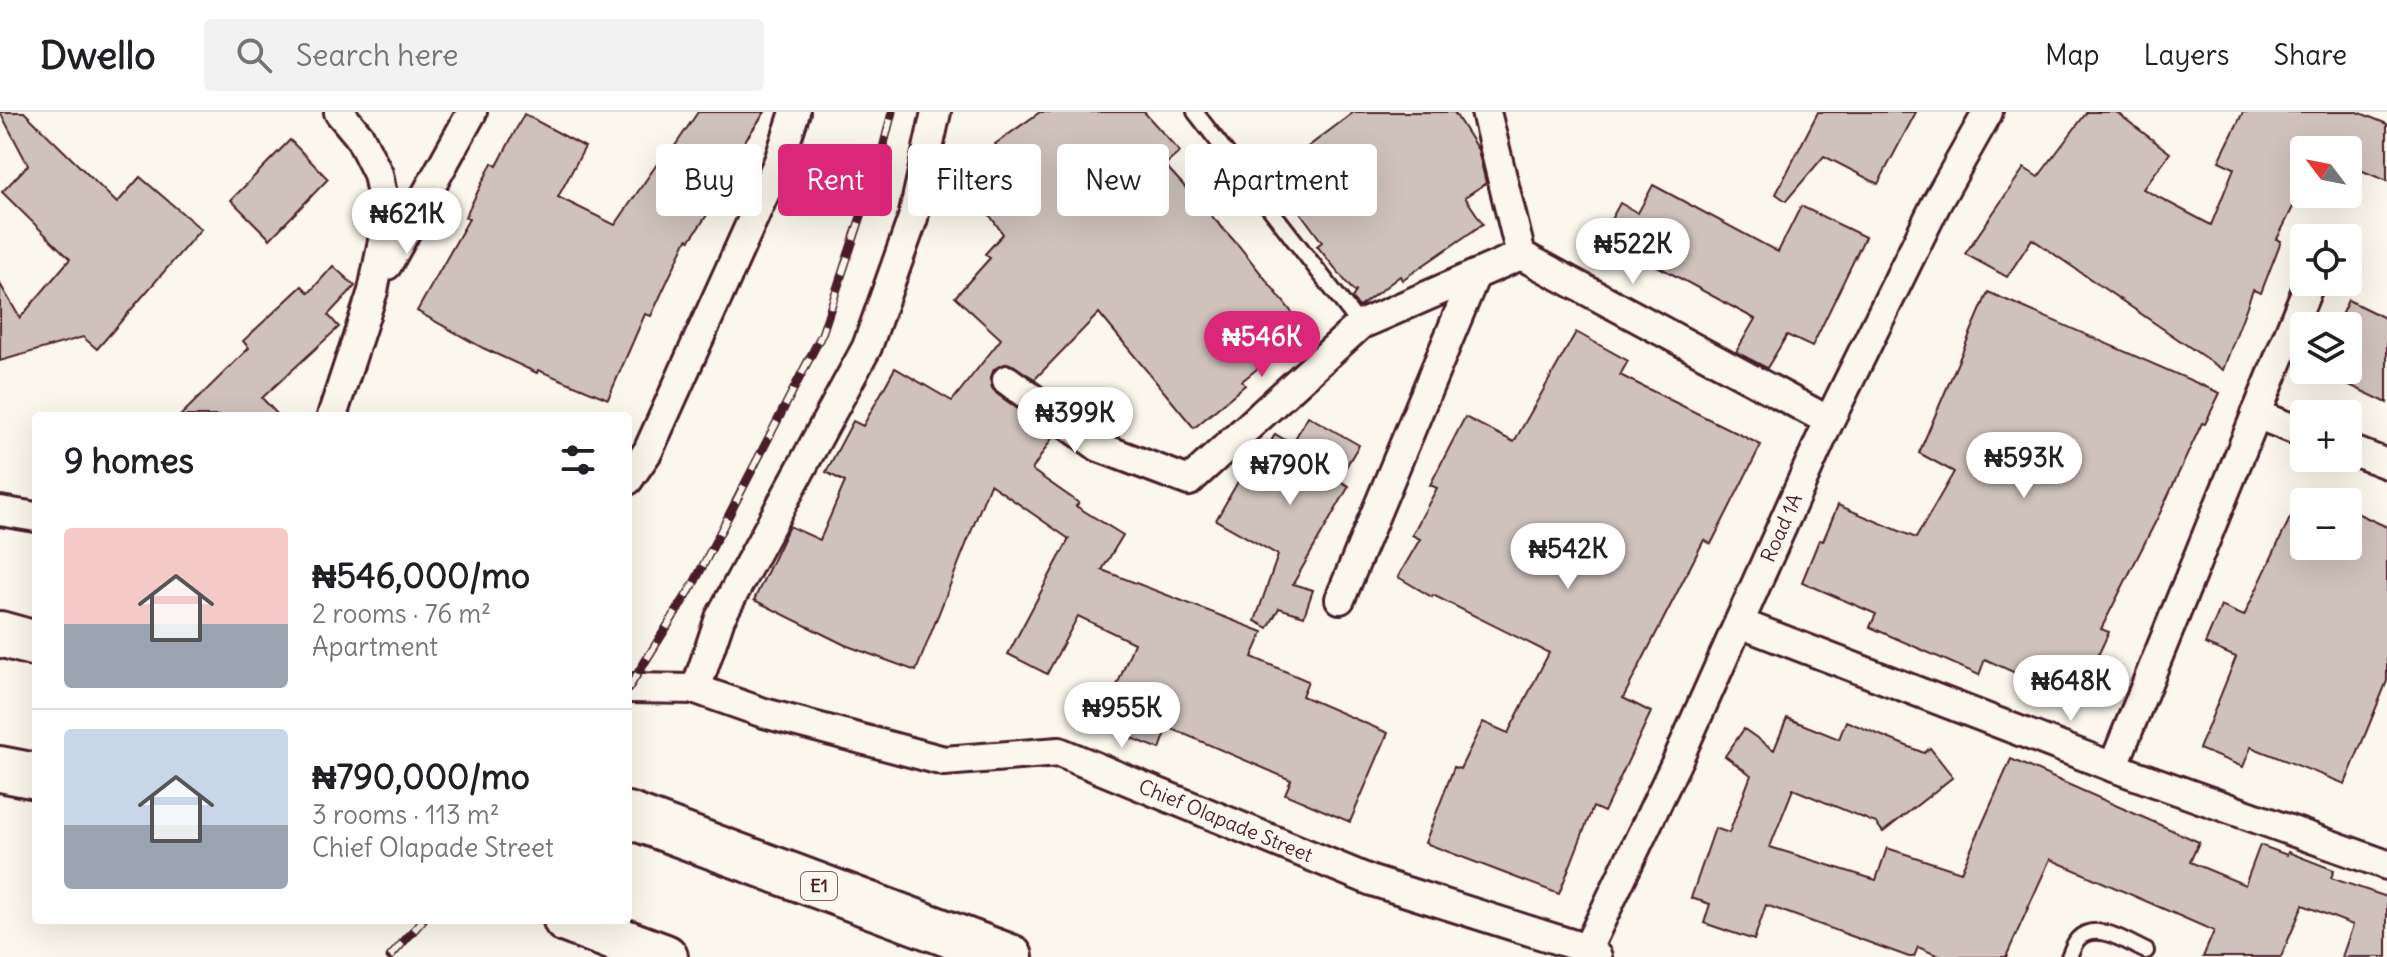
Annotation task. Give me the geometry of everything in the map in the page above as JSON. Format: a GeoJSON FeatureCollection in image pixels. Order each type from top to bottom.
{"type":"FeatureCollection","features":[{"type":"Feature","properties":{"kind":"highway"},"geometry":{"type":"LineString","coordinates":[[0,634],[32,643]]}},
{"type":"Feature","properties":{"kind":"highway"},"geometry":{"type":"LineString","coordinates":[[0,769],[32,775]]}},
{"type":"Feature","properties":{"kind":"highway","name":"E1"},"geometry":{"type":"LineString","coordinates":[[632,816],[1010,957]]}},
{"type":"Feature","properties":{"kind":"highway"},"geometry":{"type":"LineString","coordinates":[[577,924],[665,957]]}},
{"type":"Feature","properties":{"kind":"street"},"geometry":{"type":"LineString","coordinates":[[333,412],[373,291],[387,221],[378,174],[359,136],[339,112]]}},
{"type":"Feature","properties":{"kind":"street"},"geometry":{"type":"LineString","coordinates":[[373,291],[472,112]]}},
{"type":"Feature","properties":{"kind":"street"},"geometry":{"type":"LineString","coordinates":[[632,474],[648,451],[779,161],[795,112]]}},
{"type":"Feature","properties":{"kind":"street"},"geometry":{"type":"LineString","coordinates":[[696,689],[720,618],[867,347],[913,218],[936,112]]}},
{"type":"Feature","properties":{"kind":"street"},"geometry":{"type":"LineString","coordinates":[[1486,112],[1521,255],[1829,421]]}},
{"type":"Feature","properties":{"kind":"street","name":"Road 1A"},"geometry":{"type":"LineString","coordinates":[[1592,953],[1829,421],[1936,204],[1988,112]]}},
{"type":"Feature","properties":{"kind":"street"},"geometry":{"type":"LineString","coordinates":[[1007,380],[1099,447],[1189,481],[1360,325],[1521,255]]}},
{"type":"Feature","properties":{"kind":"street"},"geometry":{"type":"LineString","coordinates":[[1340,599],[1475,275]]}},
{"type":"Feature","properties":{"kind":"street"},"geometry":{"type":"LineString","coordinates":[[2113,767],[2304,296]]}},
{"type":"Feature","properties":{"kind":"street"},"geometry":{"type":"LineString","coordinates":[[2256,414],[2290,427]]}},
{"type":"Feature","properties":{"kind":"street"},"geometry":{"type":"LineString","coordinates":[[2362,454],[2387,464]]}},
{"type":"Feature","properties":{"kind":"street"},"geometry":{"type":"LineString","coordinates":[[0,511],[32,516]]}},
{"type":"Feature","properties":{"kind":"street"},"geometry":{"type":"LineString","coordinates":[[1739,623],[2113,767],[2387,865]]}},
{"type":"Feature","properties":{"kind":"street","name":"Chief Olapade Street"},"geometry":{"type":"LineString","coordinates":[[632,688],[696,689],[764,713],[944,761],[1059,752],[1372,881],[1592,953]]}},
{"type":"Feature","properties":{"kind":"lane"},"geometry":{"type":"LineString","coordinates":[[1195,112],[1360,325]]}},
{"type":"Feature","properties":{"kind":"lane"},"geometry":{"type":"LineString","coordinates":[[2069,957],[2079,938],[2091,932],[2105,933],[2146,951]]}},
{"type":"Feature","properties":{"kind":"building"},"geometry":{"type":"Polygon","coordinates":[[[0,112],[24,112],[117,203],[140,177],[201,229],[97,349],[83,337],[0,361],[0,284],[20,318],[70,259],[2,192],[28,165],[0,112]]]}},
{"type":"Feature","properties":{"kind":"building"},"geometry":{"type":"Polygon","coordinates":[[[698,112],[765,112],[743,144],[676,144],[698,112]]]}},
{"type":"Feature","properties":{"kind":"building"},"geometry":{"type":"Polygon","coordinates":[[[1040,112],[1144,112],[1180,152],[1169,162],[1169,144],[1057,144],[1057,216],[1169,216],[1169,169],[1185,187],[1185,216],[1212,216],[1306,330],[1242,381],[1245,385],[1194,428],[1099,313],[1035,379],[1008,363],[994,369],[990,379],[997,394],[1054,435],[1032,470],[1079,503],[1076,506],[1123,535],[1102,570],[1263,632],[1252,657],[1308,681],[1302,696],[1388,733],[1350,822],[1285,794],[1291,780],[1168,727],[1160,749],[1094,724],[1104,696],[1112,698],[1134,643],[1078,616],[1047,674],[1008,654],[1069,539],[990,484],[916,671],[845,645],[754,600],[789,526],[820,540],[845,482],[826,472],[853,421],[863,426],[895,368],[952,401],[1001,339],[955,297],[990,258],[985,254],[1003,234],[990,216],[1041,216],[1041,144],[995,144],[1040,112]]]}},
{"type":"Feature","properties":{"kind":"building"},"geometry":{"type":"Polygon","coordinates":[[[1354,112],[1454,112],[1478,150],[1486,183],[1465,197],[1483,224],[1402,280],[1400,276],[1359,307],[1352,298],[1357,290],[1354,292],[1317,246],[1322,242],[1303,216],[1377,216],[1377,144],[1312,144],[1354,112]]]}},
{"type":"Feature","properties":{"kind":"building"},"geometry":{"type":"Polygon","coordinates":[[[1818,112],[1916,112],[1878,184],[1824,156],[1786,201],[1776,194],[1818,112]]]}},
{"type":"Feature","properties":{"kind":"building"},"geometry":{"type":"Polygon","coordinates":[[[2087,112],[2116,112],[2170,153],[2143,189],[2211,225],[2234,168],[2219,161],[2243,112],[2358,112],[2387,124],[2387,181],[2362,171],[2362,136],[2290,136],[2290,208],[2292,208],[2277,239],[2281,241],[2261,293],[2253,290],[2223,370],[2032,239],[2007,277],[1965,254],[2024,168],[2038,177],[2087,112]]]}},
{"type":"Feature","properties":{"kind":"building"},"geometry":{"type":"Polygon","coordinates":[[[524,114],[585,147],[558,197],[615,225],[656,166],[656,216],[706,216],[690,240],[687,239],[651,316],[645,314],[608,399],[538,370],[537,373],[483,348],[417,311],[469,219],[465,217],[492,163],[497,166],[524,114]]]}},
{"type":"Feature","properties":{"kind":"building"},"geometry":{"type":"Polygon","coordinates":[[[290,140],[328,179],[270,239],[231,200],[290,140]]]}},
{"type":"Feature","properties":{"kind":"building"},"geometry":{"type":"Polygon","coordinates":[[[1653,185],[1778,252],[1801,206],[1865,237],[1812,347],[1787,335],[1767,368],[1736,352],[1755,319],[1602,236],[1620,203],[1638,213],[1653,185]]]}},
{"type":"Feature","properties":{"kind":"building"},"geometry":{"type":"Polygon","coordinates":[[[333,266],[355,286],[328,315],[339,327],[262,398],[275,412],[184,412],[249,348],[243,341],[302,286],[309,293],[333,266]]]}},
{"type":"Feature","properties":{"kind":"building"},"geometry":{"type":"Polygon","coordinates":[[[1988,292],[2220,393],[2205,424],[2202,423],[2101,629],[2109,632],[2095,662],[2089,659],[2077,685],[2050,673],[2044,686],[1985,659],[1979,675],[1870,627],[1876,614],[1802,582],[1838,505],[1916,538],[1954,472],[1919,453],[1988,292]]]}},
{"type":"Feature","properties":{"kind":"building"},"geometry":{"type":"Polygon","coordinates":[[[2348,300],[2387,319],[2387,403],[2347,384],[2362,384],[2362,312],[2342,312],[2348,300]]]}},
{"type":"Feature","properties":{"kind":"building"},"geometry":{"type":"Polygon","coordinates":[[[1576,332],[1628,361],[1620,375],[1761,445],[1711,544],[1704,540],[1623,698],[1651,712],[1604,812],[1593,807],[1559,894],[1425,843],[1454,767],[1460,769],[1483,722],[1508,733],[1549,653],[1432,597],[1398,577],[1420,539],[1412,535],[1437,488],[1430,485],[1465,417],[1514,442],[1576,332]]]}},
{"type":"Feature","properties":{"kind":"building"},"geometry":{"type":"Polygon","coordinates":[[[1308,416],[1359,445],[1338,480],[1349,486],[1293,584],[1313,590],[1304,616],[1279,608],[1268,628],[1255,621],[1278,555],[1216,520],[1255,452],[1263,457],[1275,434],[1292,444],[1308,416]]]}},
{"type":"Feature","properties":{"kind":"building"},"geometry":{"type":"Polygon","coordinates":[[[2362,515],[2387,527],[2387,681],[2345,784],[2251,747],[2243,767],[2199,749],[2236,657],[2205,644],[2221,606],[2244,616],[2290,518],[2290,560],[2362,560],[2362,515]]]}},
{"type":"Feature","properties":{"kind":"building"},"geometry":{"type":"Polygon","coordinates":[[[1787,718],[1839,739],[1846,721],[1924,753],[1930,748],[1953,777],[1883,832],[1876,823],[1793,789],[1770,847],[1876,880],[1887,848],[1961,872],[2011,759],[2199,842],[2190,862],[2245,885],[2260,845],[2334,870],[2331,878],[2387,897],[2387,957],[2342,957],[2353,925],[2303,905],[2281,957],[2203,957],[2214,931],[2050,859],[2006,957],[1941,957],[1918,947],[1914,957],[1909,957],[1766,905],[1754,940],[1704,923],[1710,904],[1691,898],[1715,828],[1729,833],[1751,775],[1725,756],[1744,729],[1774,750],[1787,718]]]}},
{"type":"Feature","properties":{"kind":"railway"},"geometry":{"type":"LineString","coordinates":[[632,683],[693,585],[822,334],[881,156],[892,112]]}},
{"type":"Feature","properties":{"kind":"railway"},"geometry":{"type":"LineString","coordinates":[[390,957],[419,924]]}}]}
